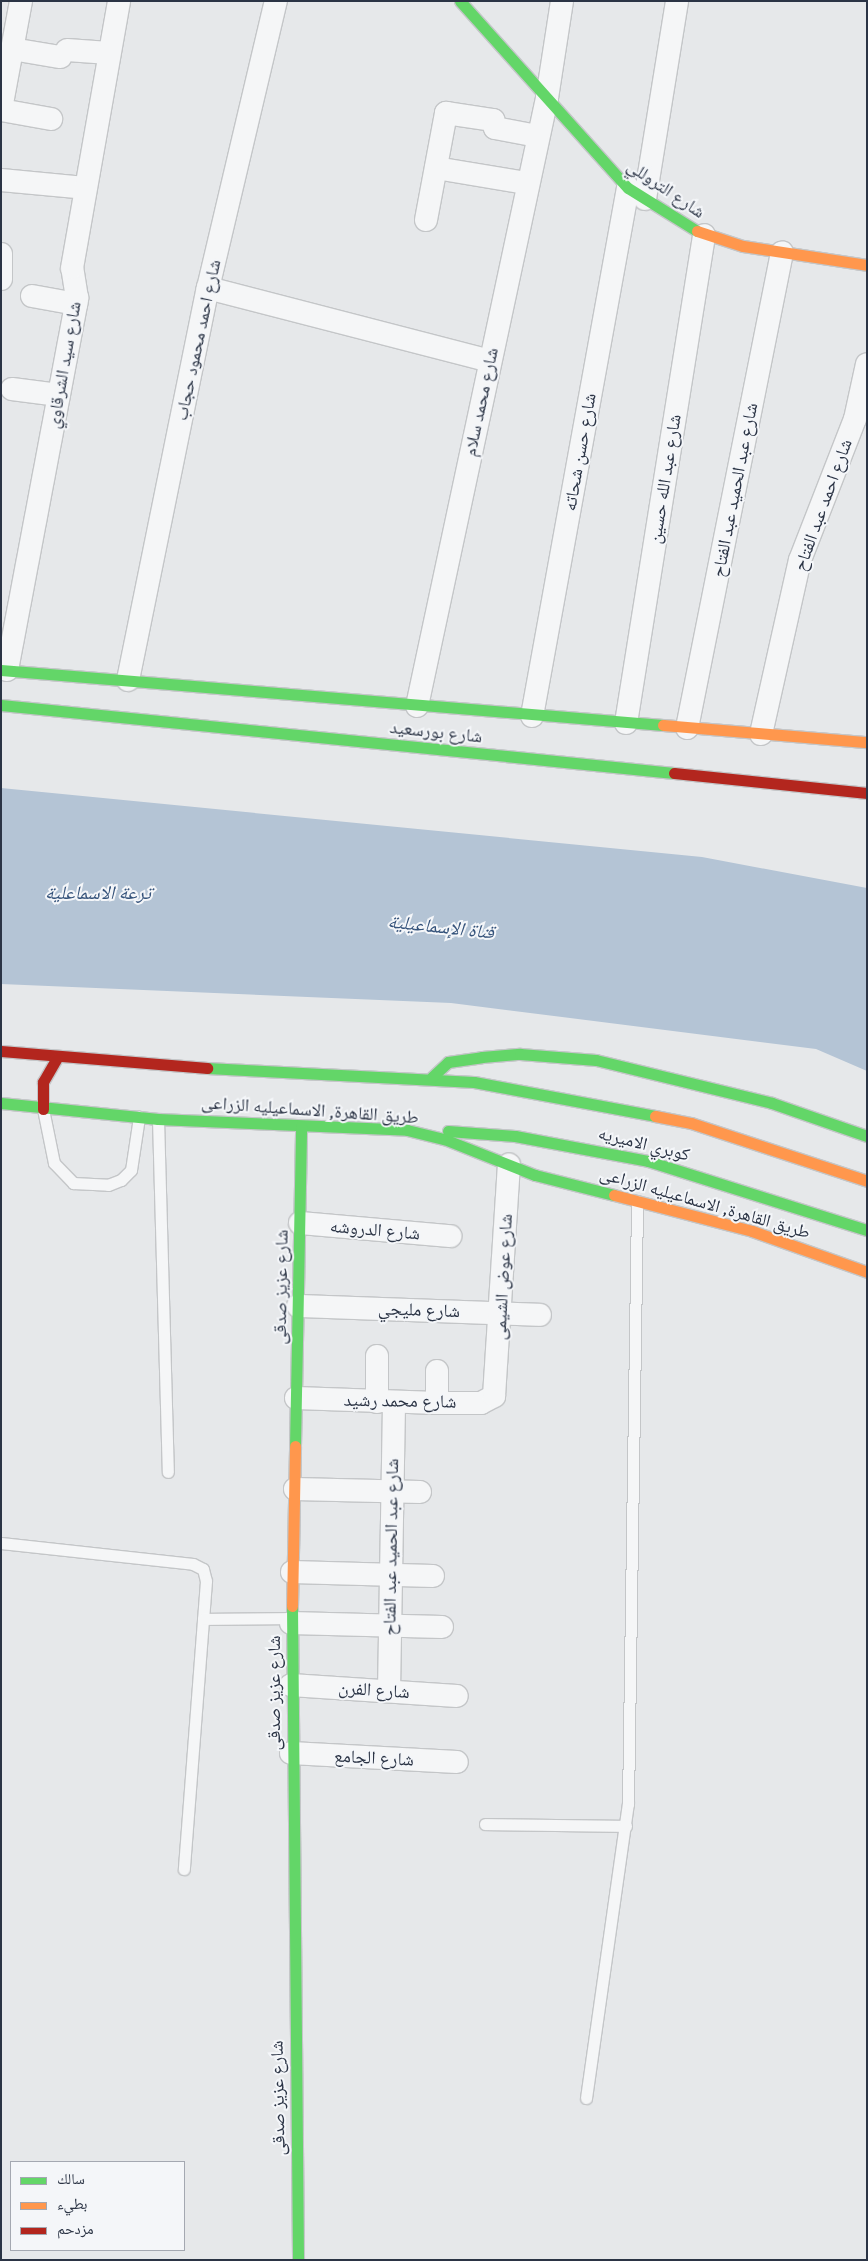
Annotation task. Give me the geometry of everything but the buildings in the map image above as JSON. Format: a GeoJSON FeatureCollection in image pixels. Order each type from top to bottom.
{"type":"FeatureCollection","features":[{"type":"Feature","properties":{"kind":"main road","name":"شارع التروللي"},"geometry":{"type":"LineString","coordinates":[[460,1],[637,194],[704,235],[782,252],[867,265]]}},
{"type":"Feature","properties":{"kind":"main road","name":"شارع بورسعيد"},"geometry":{"type":"LineString","coordinates":[[4,670],[532,716],[867,742]]}},
{"type":"Feature","properties":{"kind":"main road","name":"شارع بورسعيد"},"geometry":{"type":"LineString","coordinates":[[1,705],[867,794]]}},
{"type":"Feature","properties":{"kind":"main road","name":"طريق القاهرة, الاسماعيليه الزراعى"},"geometry":{"type":"LineString","coordinates":[[1,1052],[57,1058],[432,1077]]}},
{"type":"Feature","properties":{"kind":"main road"},"geometry":{"type":"LineString","coordinates":[[432,1077],[448,1062],[482,1057],[520,1054],[596,1060],[772,1103],[867,1136]]}},
{"type":"Feature","properties":{"kind":"main road"},"geometry":{"type":"LineString","coordinates":[[43,1108],[43,1082],[57,1058]]}},
{"type":"Feature","properties":{"kind":"main road","name":"كوبري الاميريه"},"geometry":{"type":"LineString","coordinates":[[432,1077],[583,1100],[691,1124],[867,1181]]}},
{"type":"Feature","properties":{"kind":"main road","name":"طريق القاهرة, الاسماعيليه الزراعى"},"geometry":{"type":"LineString","coordinates":[[1,1103],[158,1119],[407,1130],[509,1164],[752,1231],[867,1272]]}},
{"type":"Feature","properties":{"kind":"main road","name":"شارع عزيز صدقى"},"geometry":{"type":"LineString","coordinates":[[298,2260],[291,1685],[301,1126]]}},
{"type":"Feature","properties":{"kind":"main road","name":"كوبري الاميريه"},"geometry":{"type":"LineString","coordinates":[[407,1130],[515,1136],[648,1161],[867,1230]]}},
{"type":"Feature","properties":{"kind":"street"},"geometry":{"type":"LineString","coordinates":[[21,1],[1,110],[51,119]]}},
{"type":"Feature","properties":{"kind":"street","name":"شارع سيد الشرقاوي"},"geometry":{"type":"LineString","coordinates":[[4,670],[76,304],[72,268],[119,1]]}},
{"type":"Feature","properties":{"kind":"street","name":"شارع احمد محمود حجاب"},"geometry":{"type":"LineString","coordinates":[[128,680],[208,288],[276,1]]}},
{"type":"Feature","properties":{"kind":"street","name":"شارع محمد سلام"},"geometry":{"type":"LineString","coordinates":[[417,706],[537,136],[547,98],[562,1]]}},
{"type":"Feature","properties":{"kind":"street","name":"شارع حسن شحاته"},"geometry":{"type":"LineString","coordinates":[[532,716],[677,1]]}},
{"type":"Feature","properties":{"kind":"street"},"geometry":{"type":"LineString","coordinates":[[12,49],[64,53],[109,53]]}},
{"type":"Feature","properties":{"kind":"street"},"geometry":{"type":"LineString","coordinates":[[426,220],[446,113],[494,120],[495,128],[537,136]]}},
{"type":"Feature","properties":{"kind":"street"},"geometry":{"type":"LineString","coordinates":[[436,168],[527,183]]}},
{"type":"Feature","properties":{"kind":"street"},"geometry":{"type":"LineString","coordinates":[[1,180],[85,188]]}},
{"type":"Feature","properties":{"kind":"street","name":"شارع عبد الله حسين"},"geometry":{"type":"LineString","coordinates":[[626,723],[704,235]]}},
{"type":"Feature","properties":{"kind":"street","name":"شارع عبد الحميد عبد الفتاح"},"geometry":{"type":"LineString","coordinates":[[687,728],[782,252]]}},
{"type":"Feature","properties":{"kind":"street"},"geometry":{"type":"LineString","coordinates":[[1,254],[1,279]]}},
{"type":"Feature","properties":{"kind":"street"},"geometry":{"type":"LineString","coordinates":[[208,288],[490,361]]}},
{"type":"Feature","properties":{"kind":"street"},"geometry":{"type":"LineString","coordinates":[[32,296],[76,304]]}},
{"type":"Feature","properties":{"kind":"street","name":"شارع احمد عبد الفتاح"},"geometry":{"type":"LineString","coordinates":[[761,734],[800,560],[855,419],[867,364]]}},
{"type":"Feature","properties":{"kind":"street"},"geometry":{"type":"LineString","coordinates":[[12,389],[59,396]]}},
{"type":"Feature","properties":{"kind":"street","name":"شارع عوض الشيمى"},"geometry":{"type":"LineString","coordinates":[[496,1389],[509,1164]]}},
{"type":"Feature","properties":{"kind":"street","name":"شارع الدروشه"},"geometry":{"type":"LineString","coordinates":[[300,1223],[450,1236]]}},
{"type":"Feature","properties":{"kind":"street","name":"شارع مليجي"},"geometry":{"type":"LineString","coordinates":[[298,1306],[540,1315]]}},
{"type":"Feature","properties":{"kind":"street","name":"شارع عبد الحميد عبد الفتاح"},"geometry":{"type":"LineString","coordinates":[[377,1356],[385,1403],[392,1491],[389,1691]]}},
{"type":"Feature","properties":{"kind":"street"},"geometry":{"type":"LineString","coordinates":[[437,1371],[437,1403]]}},
{"type":"Feature","properties":{"kind":"street","name":"شارع محمد رشيد"},"geometry":{"type":"LineString","coordinates":[[296,1398],[385,1403],[488,1401],[496,1389]]}},
{"type":"Feature","properties":{"kind":"street"},"geometry":{"type":"LineString","coordinates":[[295,1489],[420,1492]]}},
{"type":"Feature","properties":{"kind":"street"},"geometry":{"type":"LineString","coordinates":[[292,1572],[433,1576]]}},
{"type":"Feature","properties":{"kind":"street"},"geometry":{"type":"LineString","coordinates":[[292,1621],[442,1627]]}},
{"type":"Feature","properties":{"kind":"street","name":"شارع الفرن"},"geometry":{"type":"LineString","coordinates":[[291,1685],[457,1696]]}},
{"type":"Feature","properties":{"kind":"street","name":"شارع الجامع"},"geometry":{"type":"LineString","coordinates":[[291,1753],[457,1762]]}},
{"type":"Feature","properties":{"kind":"lane"},"geometry":{"type":"LineString","coordinates":[[43,1108],[54,1163],[73,1183],[121,1180],[131,1170],[139,1117]]}},
{"type":"Feature","properties":{"kind":"lane"},"geometry":{"type":"LineString","coordinates":[[158,1119],[168,1472]]}},
{"type":"Feature","properties":{"kind":"lane"},"geometry":{"type":"LineString","coordinates":[[586,2098],[626,1826],[637,1199]]}},
{"type":"Feature","properties":{"kind":"lane"},"geometry":{"type":"LineString","coordinates":[[1,1543],[198,1566],[206,1581],[184,1869]]}},
{"type":"Feature","properties":{"kind":"lane"},"geometry":{"type":"LineString","coordinates":[[203,1618],[292,1621]]}},
{"type":"Feature","properties":{"kind":"lane"},"geometry":{"type":"LineString","coordinates":[[485,1824],[626,1826]]}},
{"type":"Feature","properties":{"kind":"water","name":"ترعة الاسماعلية"},"geometry":{"type":"Polygon","coordinates":[[[1,788],[702,857],[867,888],[867,1071],[816,1049],[451,1003],[1,984],[1,788]]]}},
{"type":"Feature","properties":{"kind":"traffic: fast"},"geometry":{"type":"LineString","coordinates":[[460,1],[628,188],[697,231]]}},
{"type":"Feature","properties":{"kind":"traffic: fast"},"geometry":{"type":"LineString","coordinates":[[1,670],[663,725]]}},
{"type":"Feature","properties":{"kind":"traffic: fast"},"geometry":{"type":"LineString","coordinates":[[1,705],[674,773]]}},
{"type":"Feature","properties":{"kind":"traffic: fast"},"geometry":{"type":"LineString","coordinates":[[432,1077],[448,1062],[482,1057],[520,1054],[596,1060],[772,1103],[867,1136]]}},
{"type":"Feature","properties":{"kind":"traffic: fast"},"geometry":{"type":"LineString","coordinates":[[207,1068],[474,1082],[655,1116]]}},
{"type":"Feature","properties":{"kind":"traffic: fast"},"geometry":{"type":"LineString","coordinates":[[1,1103],[158,1119],[407,1130],[444,1139],[535,1175],[614,1195]]}},
{"type":"Feature","properties":{"kind":"traffic: fast"},"geometry":{"type":"LineString","coordinates":[[295,1446],[301,1126]]}},
{"type":"Feature","properties":{"kind":"traffic: fast"},"geometry":{"type":"LineString","coordinates":[[448,1131],[515,1136],[648,1161],[867,1230]]}},
{"type":"Feature","properties":{"kind":"traffic: fast"},"geometry":{"type":"LineString","coordinates":[[292,1606],[298,2260]]}},
{"type":"Feature","properties":{"kind":"traffic: slow"},"geometry":{"type":"LineString","coordinates":[[697,231],[743,246],[867,265]]}},
{"type":"Feature","properties":{"kind":"traffic: slow"},"geometry":{"type":"LineString","coordinates":[[663,725],[867,742]]}},
{"type":"Feature","properties":{"kind":"traffic: slow"},"geometry":{"type":"LineString","coordinates":[[655,1116],[691,1123],[867,1181]]}},
{"type":"Feature","properties":{"kind":"traffic: slow"},"geometry":{"type":"LineString","coordinates":[[614,1195],[752,1231],[867,1272]]}},
{"type":"Feature","properties":{"kind":"traffic: slow"},"geometry":{"type":"LineString","coordinates":[[292,1606],[295,1446]]}},
{"type":"Feature","properties":{"kind":"traffic: jam"},"geometry":{"type":"LineString","coordinates":[[674,773],[867,793]]}},
{"type":"Feature","properties":{"kind":"traffic: jam"},"geometry":{"type":"LineString","coordinates":[[1,1051],[207,1068]]}},
{"type":"Feature","properties":{"kind":"traffic: jam"},"geometry":{"type":"LineString","coordinates":[[43,1109],[43,1082],[57,1058]]}},
{"type":"Feature","properties":{"kind":"water label","name":"قناة الإسماعيلية"},"geometry":{"type":"Point","coordinates":[441,927]}}]}
